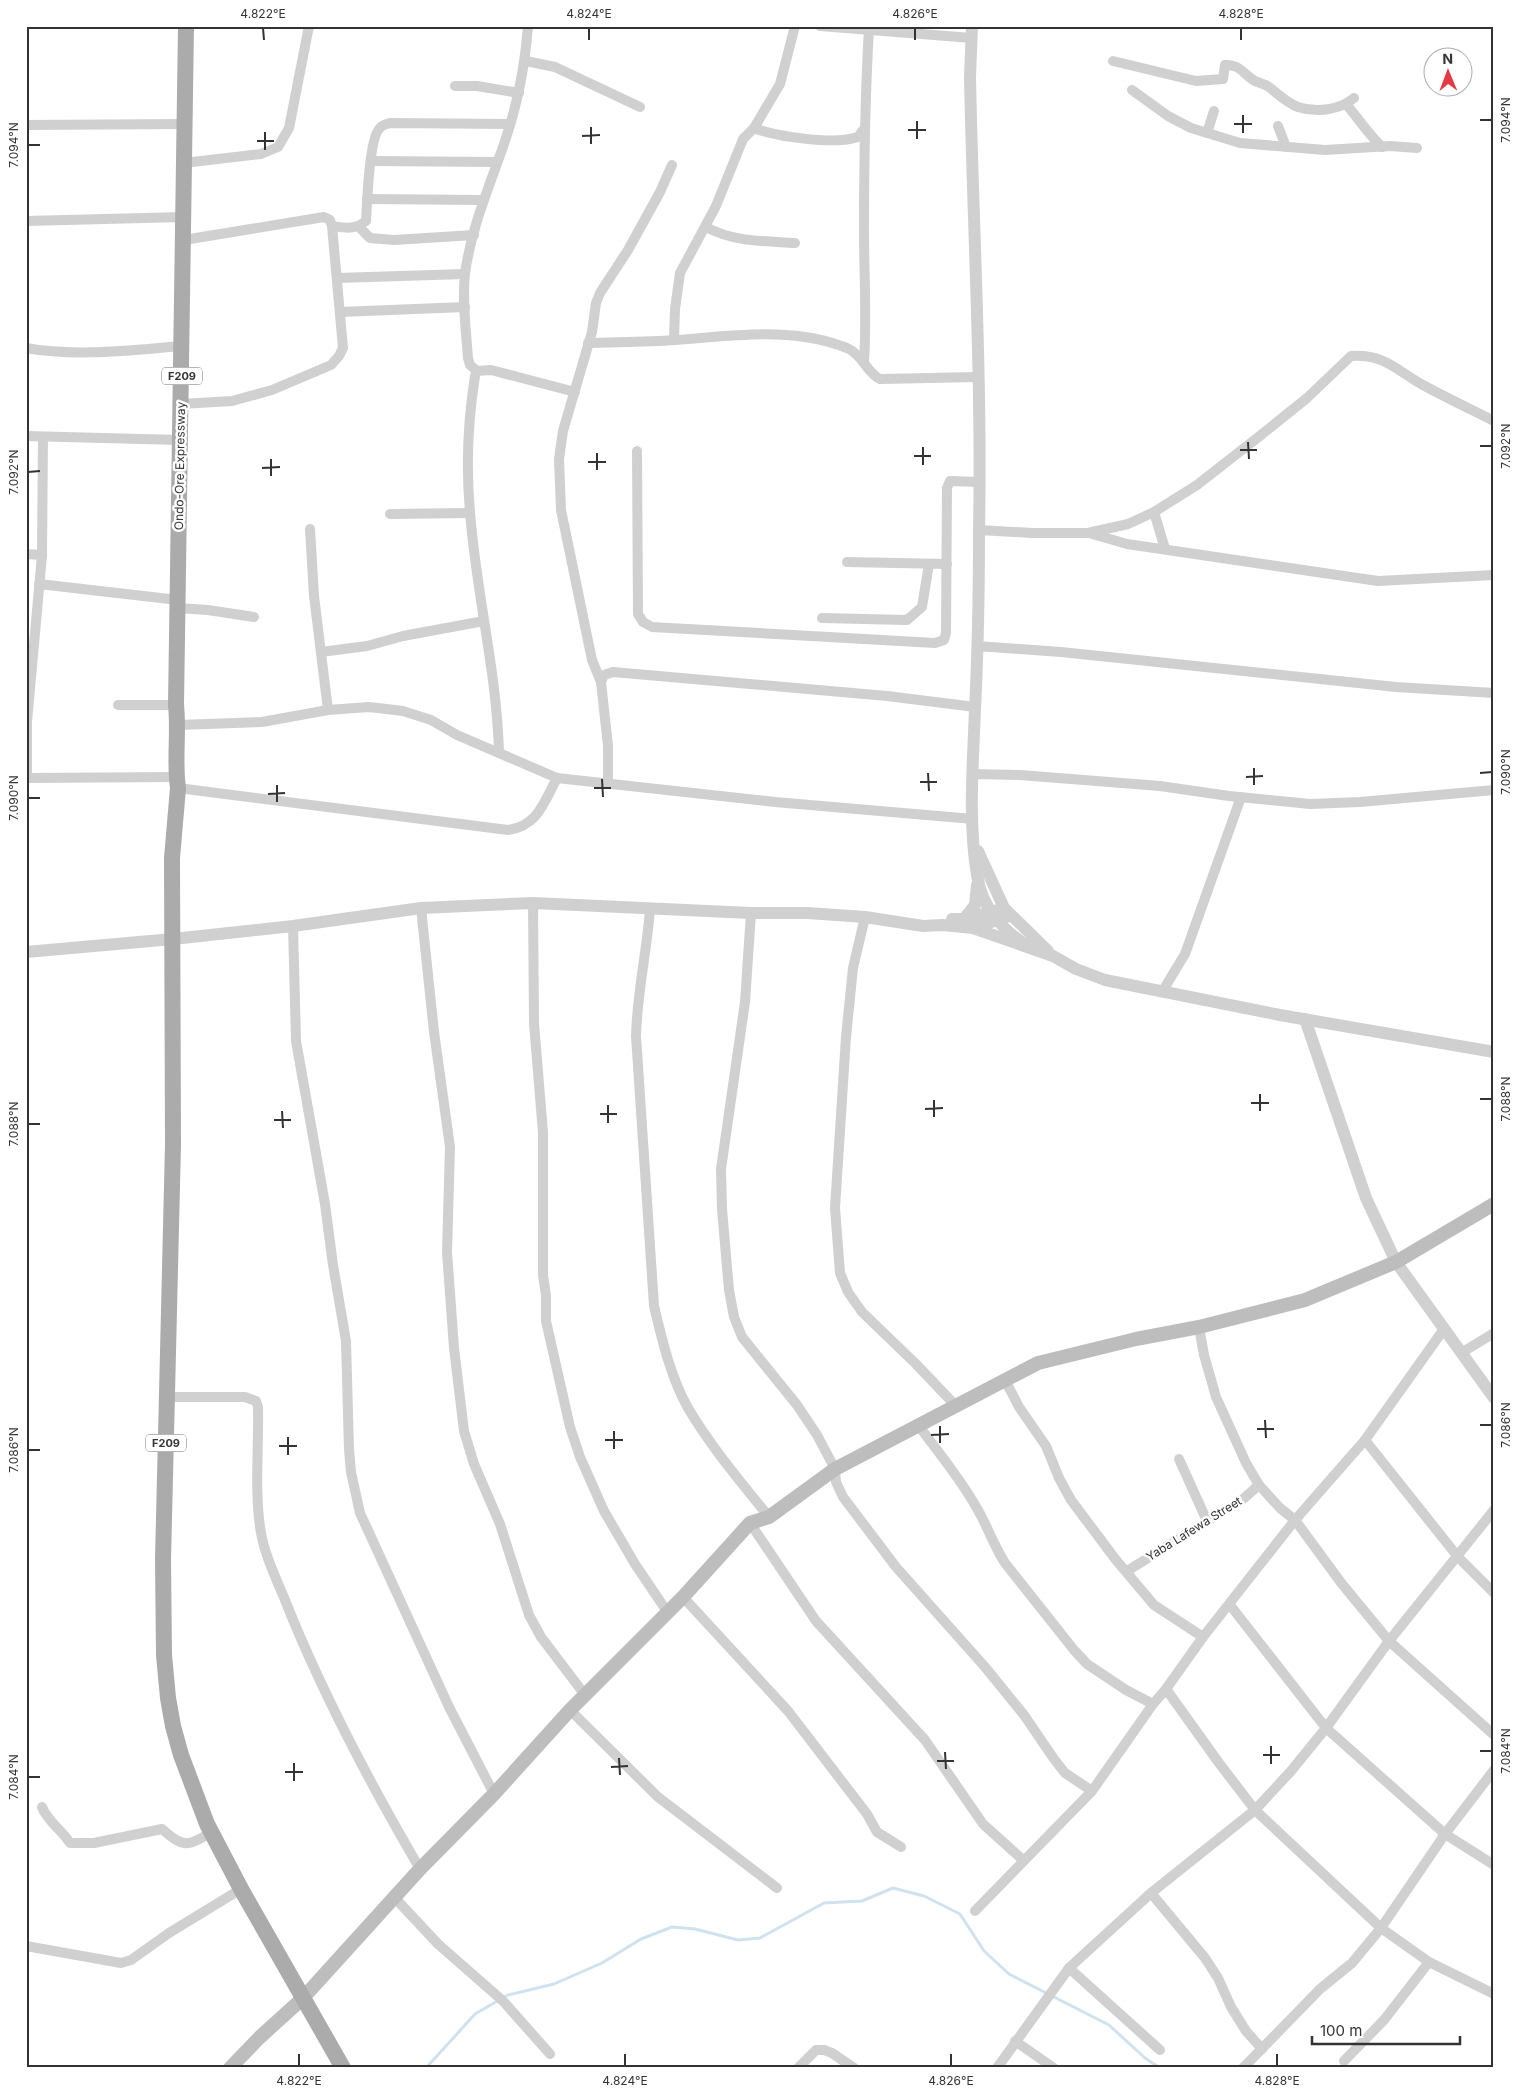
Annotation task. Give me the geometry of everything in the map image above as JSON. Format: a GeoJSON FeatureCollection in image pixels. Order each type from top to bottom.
{"type":"FeatureCollection","features":[{"type":"Feature","properties":{"kind":"main road","name":"Ondo-Ore Expressway"},"geometry":{"type":"LineString","coordinates":[[178,725],[176,705],[186,26]]}},
{"type":"Feature","properties":{"kind":"main road","name":"F209"},"geometry":{"type":"LineString","coordinates":[[178,725],[178,782],[172,858],[173,1144],[163,1610],[168,1698],[181,1756],[212,1832],[241,1889],[343,2068]]}},
{"type":"Feature","properties":{"kind":"main road"},"geometry":{"type":"LineString","coordinates":[[230,2068],[259,2038],[303,1998],[420,1869],[494,1794],[570,1710],[668,1613],[750,1523],[769,1517],[835,1470],[1038,1364],[1136,1339],[1200,1327],[1305,1300],[1396,1262],[1494,1204]]}},
{"type":"Feature","properties":{"kind":"street"},"geometry":{"type":"LineString","coordinates":[[184,163],[261,154],[278,147],[289,128],[309,26]]}},
{"type":"Feature","properties":{"kind":"street"},"geometry":{"type":"LineString","coordinates":[[528,26],[526,61],[519,93],[483,200],[465,274],[468,358],[470,365],[478,371],[491,370],[575,392]]}},
{"type":"Feature","properties":{"kind":"street"},"geometry":{"type":"LineString","coordinates":[[674,340],[675,309],[680,273],[716,206],[743,139],[754,128],[780,84],[795,26]]}},
{"type":"Feature","properties":{"kind":"street"},"geometry":{"type":"LineString","coordinates":[[820,26],[972,32],[970,77],[980,482],[972,774],[973,839],[977,877],[975,905],[968,924]]}},
{"type":"Feature","properties":{"kind":"street"},"geometry":{"type":"LineString","coordinates":[[864,361],[866,327],[864,129],[869,29]]}},
{"type":"Feature","properties":{"kind":"street"},"geometry":{"type":"LineString","coordinates":[[526,61],[562,70],[640,107]]}},
{"type":"Feature","properties":{"kind":"street"},"geometry":{"type":"LineString","coordinates":[[1113,61],[1196,81],[1209,82],[1222,79],[1225,65],[1233,64],[1255,81],[1267,86],[1298,107],[1336,108],[1350,101],[1368,134],[1382,147]]}},
{"type":"Feature","properties":{"kind":"street"},"geometry":{"type":"LineString","coordinates":[[455,86],[477,86],[519,93]]}},
{"type":"Feature","properties":{"kind":"street"},"geometry":{"type":"LineString","coordinates":[[1132,90],[1168,116],[1191,128],[1240,143],[1325,150],[1382,147],[1417,148]]}},
{"type":"Feature","properties":{"kind":"street"},"geometry":{"type":"LineString","coordinates":[[1207,133],[1214,111]]}},
{"type":"Feature","properties":{"kind":"street"},"geometry":{"type":"LineString","coordinates":[[332,226],[349,229],[359,227],[366,221],[374,137],[380,127],[390,123],[510,124]]}},
{"type":"Feature","properties":{"kind":"street"},"geometry":{"type":"LineString","coordinates":[[26,125],[185,124]]}},
{"type":"Feature","properties":{"kind":"street"},"geometry":{"type":"LineString","coordinates":[[1278,126],[1286,146]]}},
{"type":"Feature","properties":{"kind":"street"},"geometry":{"type":"LineString","coordinates":[[754,128],[784,136],[838,141],[858,137],[864,129]]}},
{"type":"Feature","properties":{"kind":"street"},"geometry":{"type":"LineString","coordinates":[[371,161],[497,162]]}},
{"type":"Feature","properties":{"kind":"street"},"geometry":{"type":"LineString","coordinates":[[608,783],[608,746],[601,682],[592,660],[561,510],[559,459],[563,431],[592,332],[596,303],[600,293],[632,243],[660,192],[672,165]]}},
{"type":"Feature","properties":{"kind":"street"},"geometry":{"type":"LineString","coordinates":[[367,199],[483,200]]}},
{"type":"Feature","properties":{"kind":"street"},"geometry":{"type":"LineString","coordinates":[[26,221],[183,217]]}},
{"type":"Feature","properties":{"kind":"street"},"geometry":{"type":"LineString","coordinates":[[181,404],[232,401],[272,390],[331,365],[340,356],[343,348],[330,220],[324,217],[184,240]]}},
{"type":"Feature","properties":{"kind":"street"},"geometry":{"type":"LineString","coordinates":[[359,227],[370,238],[394,240],[474,235]]}},
{"type":"Feature","properties":{"kind":"street"},"geometry":{"type":"LineString","coordinates":[[706,227],[716,232],[744,239],[795,243]]}},
{"type":"Feature","properties":{"kind":"street"},"geometry":{"type":"LineString","coordinates":[[337,278],[465,274]]}},
{"type":"Feature","properties":{"kind":"street"},"geometry":{"type":"LineString","coordinates":[[340,312],[465,307]]}},
{"type":"Feature","properties":{"kind":"street"},"geometry":{"type":"LineString","coordinates":[[588,343],[674,340],[768,333],[826,342],[849,349],[864,361],[873,375],[880,379],[977,377]]}},
{"type":"Feature","properties":{"kind":"street"},"geometry":{"type":"LineString","coordinates":[[26,348],[43,351],[72,352],[182,346]]}},
{"type":"Feature","properties":{"kind":"street"},"geometry":{"type":"LineString","coordinates":[[979,530],[1032,533],[1088,533],[1128,524],[1154,512],[1197,486],[1307,398],[1333,371],[1351,356],[1366,355],[1388,363],[1420,383],[1494,421]]}},
{"type":"Feature","properties":{"kind":"street"},"geometry":{"type":"LineString","coordinates":[[478,371],[475,376],[471,409],[468,474],[470,513],[497,717],[499,753]]}},
{"type":"Feature","properties":{"kind":"street"},"geometry":{"type":"LineString","coordinates":[[26,436],[180,440]]}},
{"type":"Feature","properties":{"kind":"street"},"geometry":{"type":"LineString","coordinates":[[43,437],[42,555],[27,722],[27,778],[178,782],[508,830],[521,828],[537,816],[557,778]]}},
{"type":"Feature","properties":{"kind":"street"},"geometry":{"type":"LineString","coordinates":[[637,450],[638,614],[643,622],[652,627],[935,643],[944,640],[946,633],[947,488],[950,481],[980,482]]}},
{"type":"Feature","properties":{"kind":"street"},"geometry":{"type":"LineString","coordinates":[[1154,512],[1164,549]]}},
{"type":"Feature","properties":{"kind":"street"},"geometry":{"type":"LineString","coordinates":[[390,514],[470,513]]}},
{"type":"Feature","properties":{"kind":"street"},"geometry":{"type":"LineString","coordinates":[[310,528],[314,596],[328,710]]}},
{"type":"Feature","properties":{"kind":"street"},"geometry":{"type":"LineString","coordinates":[[1088,533],[1127,544],[1378,581],[1494,575]]}},
{"type":"Feature","properties":{"kind":"street"},"geometry":{"type":"LineString","coordinates":[[26,554],[42,555]]}},
{"type":"Feature","properties":{"kind":"street"},"geometry":{"type":"LineString","coordinates":[[847,562],[947,564]]}},
{"type":"Feature","properties":{"kind":"street"},"geometry":{"type":"LineString","coordinates":[[822,618],[907,620],[922,607],[929,564]]}},
{"type":"Feature","properties":{"kind":"street"},"geometry":{"type":"LineString","coordinates":[[39,584],[254,617]]}},
{"type":"Feature","properties":{"kind":"street"},"geometry":{"type":"LineString","coordinates":[[321,652],[367,646],[403,636],[484,621]]}},
{"type":"Feature","properties":{"kind":"street"},"geometry":{"type":"LineString","coordinates":[[977,646],[1061,652],[1396,687],[1494,693]]}},
{"type":"Feature","properties":{"kind":"street"},"geometry":{"type":"LineString","coordinates":[[601,682],[604,675],[613,672],[887,696],[975,707]]}},
{"type":"Feature","properties":{"kind":"street"},"geometry":{"type":"LineString","coordinates":[[118,705],[176,705]]}},
{"type":"Feature","properties":{"kind":"street"},"geometry":{"type":"LineString","coordinates":[[178,725],[262,722],[328,710],[369,707],[403,711],[431,720],[457,735],[557,778],[775,802],[973,819]]}},
{"type":"Feature","properties":{"kind":"street"},"geometry":{"type":"LineString","coordinates":[[972,774],[1020,775],[1160,786],[1310,804],[1360,802],[1494,790]]}},
{"type":"Feature","properties":{"kind":"street"},"geometry":{"type":"LineString","coordinates":[[1162,992],[1185,954],[1241,797]]}},
{"type":"Feature","properties":{"kind":"street"},"geometry":{"type":"LineString","coordinates":[[973,839],[1000,914],[1053,956],[1076,969],[1105,980],[1162,992],[1494,1052]]}},
{"type":"Feature","properties":{"kind":"street"},"geometry":{"type":"LineString","coordinates":[[977,877],[1014,938],[1031,948]]}},
{"type":"Feature","properties":{"kind":"street"},"geometry":{"type":"LineString","coordinates":[[26,952],[293,926],[421,908],[533,903],[865,917],[923,926],[942,919],[968,924],[1053,956]]}},
{"type":"Feature","properties":{"kind":"street"},"geometry":{"type":"LineString","coordinates":[[533,903],[534,1023],[543,1134],[543,1275],[546,1296],[546,1320],[570,1427],[580,1457],[604,1511],[635,1564],[668,1613]]}},
{"type":"Feature","properties":{"kind":"street"},"geometry":{"type":"LineString","coordinates":[[421,908],[434,1032],[450,1147],[447,1252],[454,1348],[464,1431],[474,1464],[500,1524],[530,1615],[541,1637],[585,1695]]}},
{"type":"Feature","properties":{"kind":"street"},"geometry":{"type":"LineString","coordinates":[[650,909],[648,944],[636,1036],[654,1306],[673,1374],[688,1407],[709,1441],[769,1517]]}},
{"type":"Feature","properties":{"kind":"street"},"geometry":{"type":"LineString","coordinates":[[751,913],[745,1002],[721,1170],[722,1210],[732,1308],[742,1337],[797,1405],[817,1435],[835,1470],[836,1482],[843,1497],[896,1567],[985,1667],[1024,1715],[1065,1773],[1092,1791]]}},
{"type":"Feature","properties":{"kind":"street"},"geometry":{"type":"LineString","coordinates":[[968,924],[1000,914]]}},
{"type":"Feature","properties":{"kind":"street"},"geometry":{"type":"LineString","coordinates":[[865,917],[853,968],[845,1047],[836,1208],[840,1273],[848,1292],[862,1312],[915,1362],[956,1406]]}},
{"type":"Feature","properties":{"kind":"street"},"geometry":{"type":"LineString","coordinates":[[293,926],[296,1041],[325,1204],[346,1341],[349,1449],[351,1472],[360,1513],[445,1698],[494,1794]]}},
{"type":"Feature","properties":{"kind":"street"},"geometry":{"type":"LineString","coordinates":[[1305,1019],[1366,1198],[1396,1262],[1494,1398]]}},
{"type":"Feature","properties":{"kind":"street"},"geometry":{"type":"LineString","coordinates":[[1200,1327],[1204,1355],[1216,1397],[1246,1463],[1259,1485],[1280,1508],[1295,1520],[1342,1584],[1390,1641],[1494,1735]]}},
{"type":"Feature","properties":{"kind":"street"},"geometry":{"type":"LineString","coordinates":[[975,1911],[1092,1791],[1153,1704],[1203,1638],[1295,1520],[1365,1440],[1444,1329]]}},
{"type":"Feature","properties":{"kind":"street"},"geometry":{"type":"LineString","coordinates":[[1461,1353],[1494,1333]]}},
{"type":"Feature","properties":{"kind":"street"},"geometry":{"type":"LineString","coordinates":[[1005,1380],[1020,1407],[1046,1446],[1058,1478],[1071,1500],[1116,1560],[1154,1605],[1203,1638]]}},
{"type":"Feature","properties":{"kind":"street"},"geometry":{"type":"LineString","coordinates":[[167,1397],[244,1397],[256,1401],[258,1407],[259,1510],[266,1551],[302,1640],[329,1696],[386,1810],[420,1869]]}},
{"type":"Feature","properties":{"kind":"street"},"geometry":{"type":"LineString","coordinates":[[919,1426],[974,1503],[986,1524],[996,1550],[1074,1650],[1087,1664],[1106,1678],[1153,1704]]}},
{"type":"Feature","properties":{"kind":"street"},"geometry":{"type":"LineString","coordinates":[[1365,1440],[1458,1557],[1494,1593]]}},
{"type":"Feature","properties":{"kind":"street"},"geometry":{"type":"LineString","coordinates":[[1179,1459],[1207,1521]]}},
{"type":"Feature","properties":{"kind":"street","name":"Yaba Lafewa Street"},"geometry":{"type":"LineString","coordinates":[[1127,1571],[1242,1500],[1259,1485]]}},
{"type":"Feature","properties":{"kind":"street"},"geometry":{"type":"LineString","coordinates":[[997,2068],[1069,1968],[1151,1893],[1255,1810],[1291,1771],[1326,1728],[1390,1641],[1494,1510]]}},
{"type":"Feature","properties":{"kind":"street"},"geometry":{"type":"LineString","coordinates":[[750,1523],[816,1621],[925,1740],[983,1824],[1023,1860]]}},
{"type":"Feature","properties":{"kind":"street"},"geometry":{"type":"LineString","coordinates":[[683,1597],[788,1711],[867,1814],[877,1832],[901,1847]]}},
{"type":"Feature","properties":{"kind":"street"},"geometry":{"type":"LineString","coordinates":[[1230,1604],[1326,1728],[1445,1834],[1494,1865]]}},
{"type":"Feature","properties":{"kind":"street"},"geometry":{"type":"LineString","coordinates":[[1166,1689],[1219,1764],[1255,1810],[1381,1928],[1429,1962],[1494,1994]]}},
{"type":"Feature","properties":{"kind":"street"},"geometry":{"type":"LineString","coordinates":[[570,1710],[658,1797],[777,1888]]}},
{"type":"Feature","properties":{"kind":"street"},"geometry":{"type":"LineString","coordinates":[[1243,2068],[1320,1989],[1352,1963],[1381,1928],[1445,1834],[1494,1770]]}},
{"type":"Feature","properties":{"kind":"street"},"geometry":{"type":"LineString","coordinates":[[42,1807],[45,1817],[54,1823],[70,1843],[94,1843],[162,1829],[176,1842],[189,1844],[212,1832]]}},
{"type":"Feature","properties":{"kind":"street"},"geometry":{"type":"LineString","coordinates":[[26,1946],[121,1963],[132,1960],[169,1933],[241,1889]]}},
{"type":"Feature","properties":{"kind":"street"},"geometry":{"type":"LineString","coordinates":[[1151,1893],[1197,1947],[1218,1978],[1231,2007],[1246,2031],[1262,2049]]}},
{"type":"Feature","properties":{"kind":"street"},"geometry":{"type":"LineString","coordinates":[[394,1897],[438,1944],[503,2001],[550,2054]]}},
{"type":"Feature","properties":{"kind":"street"},"geometry":{"type":"LineString","coordinates":[[1344,2061],[1384,2020],[1429,1962]]}},
{"type":"Feature","properties":{"kind":"street"},"geometry":{"type":"LineString","coordinates":[[1069,1968],[1160,2050]]}},
{"type":"Feature","properties":{"kind":"street"},"geometry":{"type":"LineString","coordinates":[[1015,2041],[1054,2068]]}},
{"type":"Feature","properties":{"kind":"street"},"geometry":{"type":"LineString","coordinates":[[798,2068],[816,2050],[824,2050],[854,2068]]}},
{"type":"Feature","properties":{"kind":"waterway"},"geometry":{"type":"LineString","coordinates":[[426,2068],[475,2014],[508,1995],[554,1984],[602,1963],[641,1939],[672,1927],[695,1929],[738,1940],[760,1938],[824,1903],[862,1901],[893,1888],[924,1896],[960,1914],[984,1951],[1009,1974],[1109,2025],[1145,2058],[1160,2068]]}}]}
